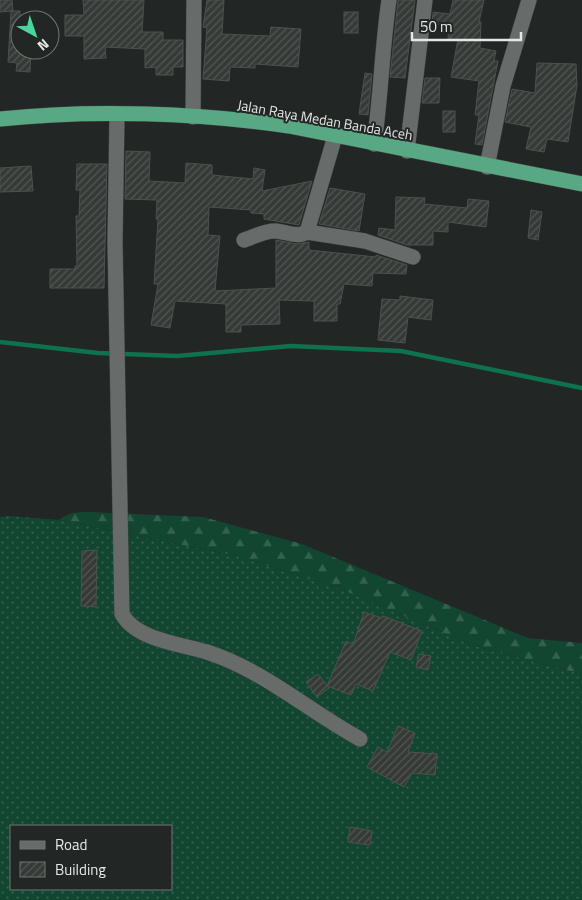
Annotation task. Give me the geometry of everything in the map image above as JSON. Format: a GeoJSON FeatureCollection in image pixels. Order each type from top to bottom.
{"type":"FeatureCollection","features":[{"type":"Feature","properties":{"kind":"highway","name":"Jalan Raya Medan Banda Aceh"},"geometry":{"type":"LineString","coordinates":[[0,119],[39,115],[117,115],[241,119],[582,184]]}},
{"type":"Feature","properties":{"kind":"street"},"geometry":{"type":"LineString","coordinates":[[193,117],[194,0]]}},
{"type":"Feature","properties":{"kind":"street"},"geometry":{"type":"LineString","coordinates":[[374,144],[382,88],[384,32],[389,0]]}},
{"type":"Feature","properties":{"kind":"street"},"geometry":{"type":"LineString","coordinates":[[407,151],[424,0]]}},
{"type":"Feature","properties":{"kind":"street"},"geometry":{"type":"LineString","coordinates":[[487,167],[503,86],[530,0]]}},
{"type":"Feature","properties":{"kind":"street"},"geometry":{"type":"LineString","coordinates":[[117,115],[116,325],[122,574],[121,610],[125,620],[155,638],[207,652],[248,668],[331,723],[360,739]]}},
{"type":"Feature","properties":{"kind":"street"},"geometry":{"type":"LineString","coordinates":[[307,232],[335,136]]}},
{"type":"Feature","properties":{"kind":"street"},"geometry":{"type":"LineString","coordinates":[[244,240],[265,232],[275,231],[300,236],[307,232],[365,241],[413,257]]}},
{"type":"Feature","properties":{"kind":"green space"},"geometry":{"type":"Polygon","coordinates":[[[77,512],[203,517],[302,544],[528,638],[582,643],[582,674],[475,646],[338,588],[237,556],[59,520],[62,517],[77,512]]]}},
{"type":"Feature","properties":{"kind":"green space"},"geometry":{"type":"Polygon","coordinates":[[[0,517],[59,520],[237,556],[338,588],[475,646],[582,674],[582,900],[0,900],[0,517]]]}},
{"type":"Feature","properties":{"kind":"building"},"geometry":{"type":"Polygon","coordinates":[[[0,0],[12,0],[13,10],[0,12],[0,0]]]}},
{"type":"Feature","properties":{"kind":"building"},"geometry":{"type":"Polygon","coordinates":[[[83,0],[144,0],[142,32],[163,32],[163,40],[183,40],[183,67],[173,67],[173,75],[156,75],[156,67],[145,68],[145,49],[105,47],[106,58],[84,59],[84,36],[65,36],[65,15],[84,15],[83,0]]]}},
{"type":"Feature","properties":{"kind":"building"},"geometry":{"type":"Polygon","coordinates":[[[207,0],[224,0],[222,34],[270,36],[271,27],[301,29],[298,67],[255,64],[255,68],[230,67],[229,81],[203,79],[207,28],[203,27],[207,0]]]}},
{"type":"Feature","properties":{"kind":"building"},"geometry":{"type":"Polygon","coordinates":[[[398,0],[415,0],[405,78],[390,77],[398,0]]]}},
{"type":"Feature","properties":{"kind":"building"},"geometry":{"type":"Polygon","coordinates":[[[453,0],[484,0],[479,22],[481,22],[480,48],[496,51],[494,61],[498,61],[482,145],[475,144],[479,115],[475,115],[479,81],[451,77],[458,39],[448,39],[449,26],[432,23],[433,12],[450,14],[453,0]]]}},
{"type":"Feature","properties":{"kind":"building"},"geometry":{"type":"Polygon","coordinates":[[[344,12],[358,12],[358,33],[344,33],[344,12]]]}},
{"type":"Feature","properties":{"kind":"building"},"geometry":{"type":"Polygon","coordinates":[[[10,28],[10,60],[31,60],[30,72],[16,71],[17,63],[8,62],[10,28]]]}},
{"type":"Feature","properties":{"kind":"building"},"geometry":{"type":"Polygon","coordinates":[[[537,63],[576,64],[577,85],[568,142],[547,139],[544,152],[526,149],[531,127],[505,122],[512,89],[535,93],[537,63]]]}},
{"type":"Feature","properties":{"kind":"building"},"geometry":{"type":"Polygon","coordinates":[[[365,73],[372,74],[368,115],[359,114],[365,73]]]}},
{"type":"Feature","properties":{"kind":"building"},"geometry":{"type":"Polygon","coordinates":[[[425,78],[440,78],[439,103],[422,103],[425,78]]]}},
{"type":"Feature","properties":{"kind":"building"},"geometry":{"type":"Polygon","coordinates":[[[443,111],[455,111],[455,132],[443,132],[443,111]]]}},
{"type":"Feature","properties":{"kind":"building"},"geometry":{"type":"Polygon","coordinates":[[[126,151],[150,152],[149,181],[185,183],[186,163],[212,165],[212,175],[253,179],[254,168],[265,170],[262,191],[312,181],[299,225],[264,219],[264,214],[251,213],[251,210],[209,207],[208,235],[220,236],[215,291],[276,288],[276,240],[296,244],[309,242],[309,250],[376,257],[376,255],[407,265],[406,274],[373,273],[372,286],[344,284],[340,304],[337,304],[337,321],[314,321],[314,301],[279,300],[280,324],[241,325],[241,332],[226,332],[226,304],[175,301],[170,328],[151,325],[158,284],[154,284],[158,219],[156,219],[157,200],[125,199],[126,151]]]}},
{"type":"Feature","properties":{"kind":"building"},"geometry":{"type":"Polygon","coordinates":[[[77,164],[107,164],[104,288],[50,288],[50,269],[75,269],[75,266],[77,266],[76,216],[79,216],[80,190],[76,190],[77,164]]]}},
{"type":"Feature","properties":{"kind":"building"},"geometry":{"type":"Polygon","coordinates":[[[31,166],[33,191],[0,192],[0,168],[31,166]]]}},
{"type":"Feature","properties":{"kind":"building"},"geometry":{"type":"Polygon","coordinates":[[[330,188],[365,194],[359,231],[319,224],[330,188]]]}},
{"type":"Feature","properties":{"kind":"building"},"geometry":{"type":"Polygon","coordinates":[[[396,197],[425,198],[424,204],[467,208],[468,199],[489,201],[486,227],[448,222],[448,232],[433,231],[433,245],[407,245],[378,235],[379,228],[395,230],[396,197]]]}},
{"type":"Feature","properties":{"kind":"building"},"geometry":{"type":"Polygon","coordinates":[[[531,210],[542,212],[538,240],[528,238],[531,210]]]}},
{"type":"Feature","properties":{"kind":"building"},"geometry":{"type":"Polygon","coordinates":[[[400,296],[433,300],[431,320],[408,317],[405,343],[378,340],[382,299],[400,300],[400,296]]]}},
{"type":"Feature","properties":{"kind":"building"},"geometry":{"type":"Polygon","coordinates":[[[97,550],[96,607],[81,606],[82,551],[97,550]]]}},
{"type":"Feature","properties":{"kind":"building"},"geometry":{"type":"Polygon","coordinates":[[[364,612],[382,618],[383,616],[422,631],[411,660],[390,652],[373,691],[356,684],[351,695],[327,686],[346,641],[353,645],[364,612]]]}},
{"type":"Feature","properties":{"kind":"building"},"geometry":{"type":"Polygon","coordinates":[[[419,654],[431,656],[428,670],[416,667],[419,654]]]}},
{"type":"Feature","properties":{"kind":"building"},"geometry":{"type":"Polygon","coordinates":[[[318,674],[329,688],[317,697],[306,682],[318,674]]]}},
{"type":"Feature","properties":{"kind":"building"},"geometry":{"type":"Polygon","coordinates":[[[398,726],[415,733],[408,752],[437,754],[435,775],[412,773],[404,787],[367,767],[378,747],[387,752],[398,726]]]}},
{"type":"Feature","properties":{"kind":"building"},"geometry":{"type":"Polygon","coordinates":[[[350,827],[372,831],[370,845],[348,842],[350,827]]]}},
{"type":"Feature","properties":{"kind":"waterway"},"geometry":{"type":"LineString","coordinates":[[0,342],[98,353],[177,356],[291,346],[401,351],[582,388]]}}]}
